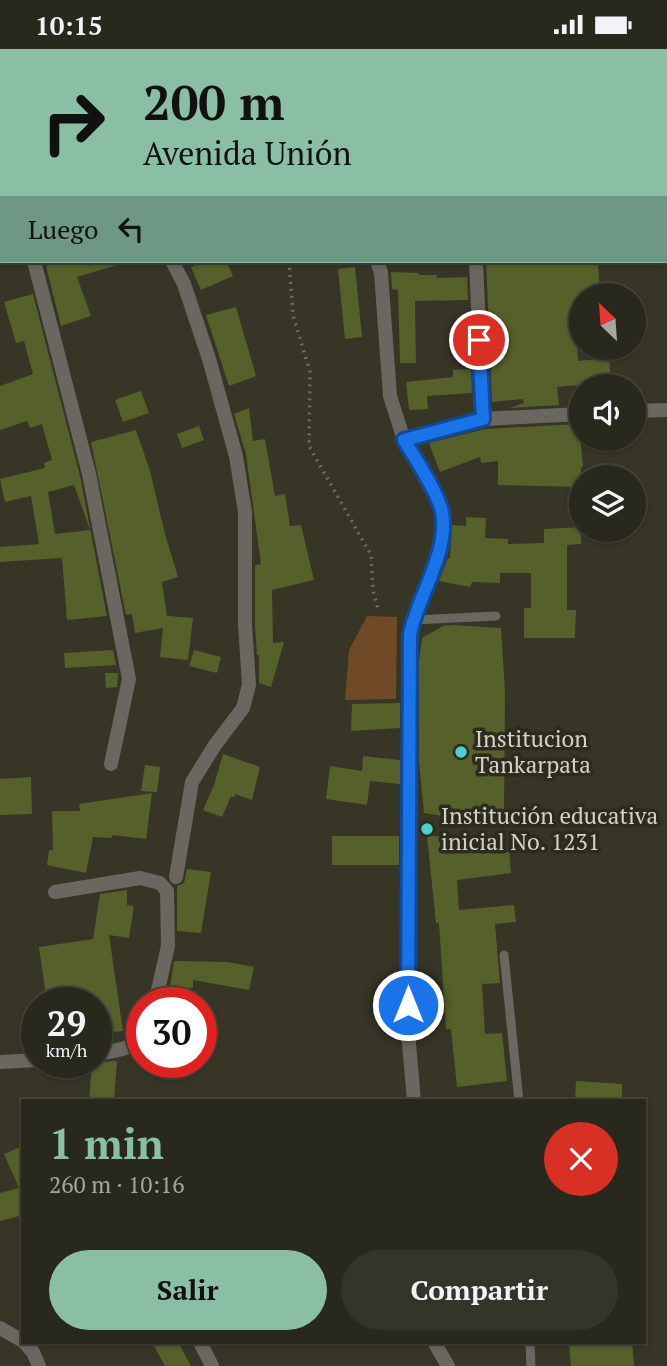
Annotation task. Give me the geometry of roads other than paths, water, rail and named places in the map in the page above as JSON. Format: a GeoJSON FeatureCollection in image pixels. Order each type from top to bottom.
{"type":"FeatureCollection","features":[{"type":"Feature","properties":{"kind":"street"},"geometry":{"type":"LineString","coordinates":[[35,263],[89,474],[129,679],[111,764]]}},
{"type":"Feature","properties":{"kind":"street"},"geometry":{"type":"LineString","coordinates":[[173,263],[184,284],[209,359],[236,456],[245,512],[245,625],[249,685],[243,708],[192,782],[176,877]]}},
{"type":"Feature","properties":{"kind":"street"},"geometry":{"type":"LineString","coordinates":[[378,263],[381,274],[390,396],[404,440],[440,505],[443,519],[439,554],[410,634],[408,1032],[414,1099]]}},
{"type":"Feature","properties":{"kind":"street"},"geometry":{"type":"LineString","coordinates":[[476,263],[483,419]]}},
{"type":"Feature","properties":{"kind":"street"},"geometry":{"type":"LineString","coordinates":[[646,410],[667,409]]}},
{"type":"Feature","properties":{"kind":"street"},"geometry":{"type":"LineString","coordinates":[[404,440],[483,419],[569,415]]}},
{"type":"Feature","properties":{"kind":"street"},"geometry":{"type":"LineString","coordinates":[[55,892],[140,878],[160,883],[167,891],[168,946],[159,987]]}},
{"type":"Feature","properties":{"kind":"street"},"geometry":{"type":"LineString","coordinates":[[0,1062],[21,1061]]}},
{"type":"Feature","properties":{"kind":"street"},"geometry":{"type":"LineString","coordinates":[[0,1328],[21,1341]]}},
{"type":"Feature","properties":{"kind":"street"},"geometry":{"type":"LineString","coordinates":[[25,1344],[33,1352],[39,1366]]}},
{"type":"Feature","properties":{"kind":"street"},"geometry":{"type":"LineString","coordinates":[[201,1344],[212,1366]]}},
{"type":"Feature","properties":{"kind":"street"},"geometry":{"type":"LineString","coordinates":[[435,1344],[448,1366]]}},
{"type":"Feature","properties":{"kind":"lane"},"geometry":{"type":"LineString","coordinates":[[413,620],[496,616]]}},
{"type":"Feature","properties":{"kind":"lane"},"geometry":{"type":"LineString","coordinates":[[504,955],[519,1099]]}},
{"type":"Feature","properties":{"kind":"lane"},"geometry":{"type":"LineString","coordinates":[[530,1344],[531,1366]]}},
{"type":"Feature","properties":{"kind":"place","name":"Institucion Tankarpata"},"geometry":{"type":"Point","coordinates":[461,752]}},
{"type":"Feature","properties":{"kind":"place","name":"Institución educativa inicial No. 1231"},"geometry":{"type":"Point","coordinates":[427,829]}}]}
